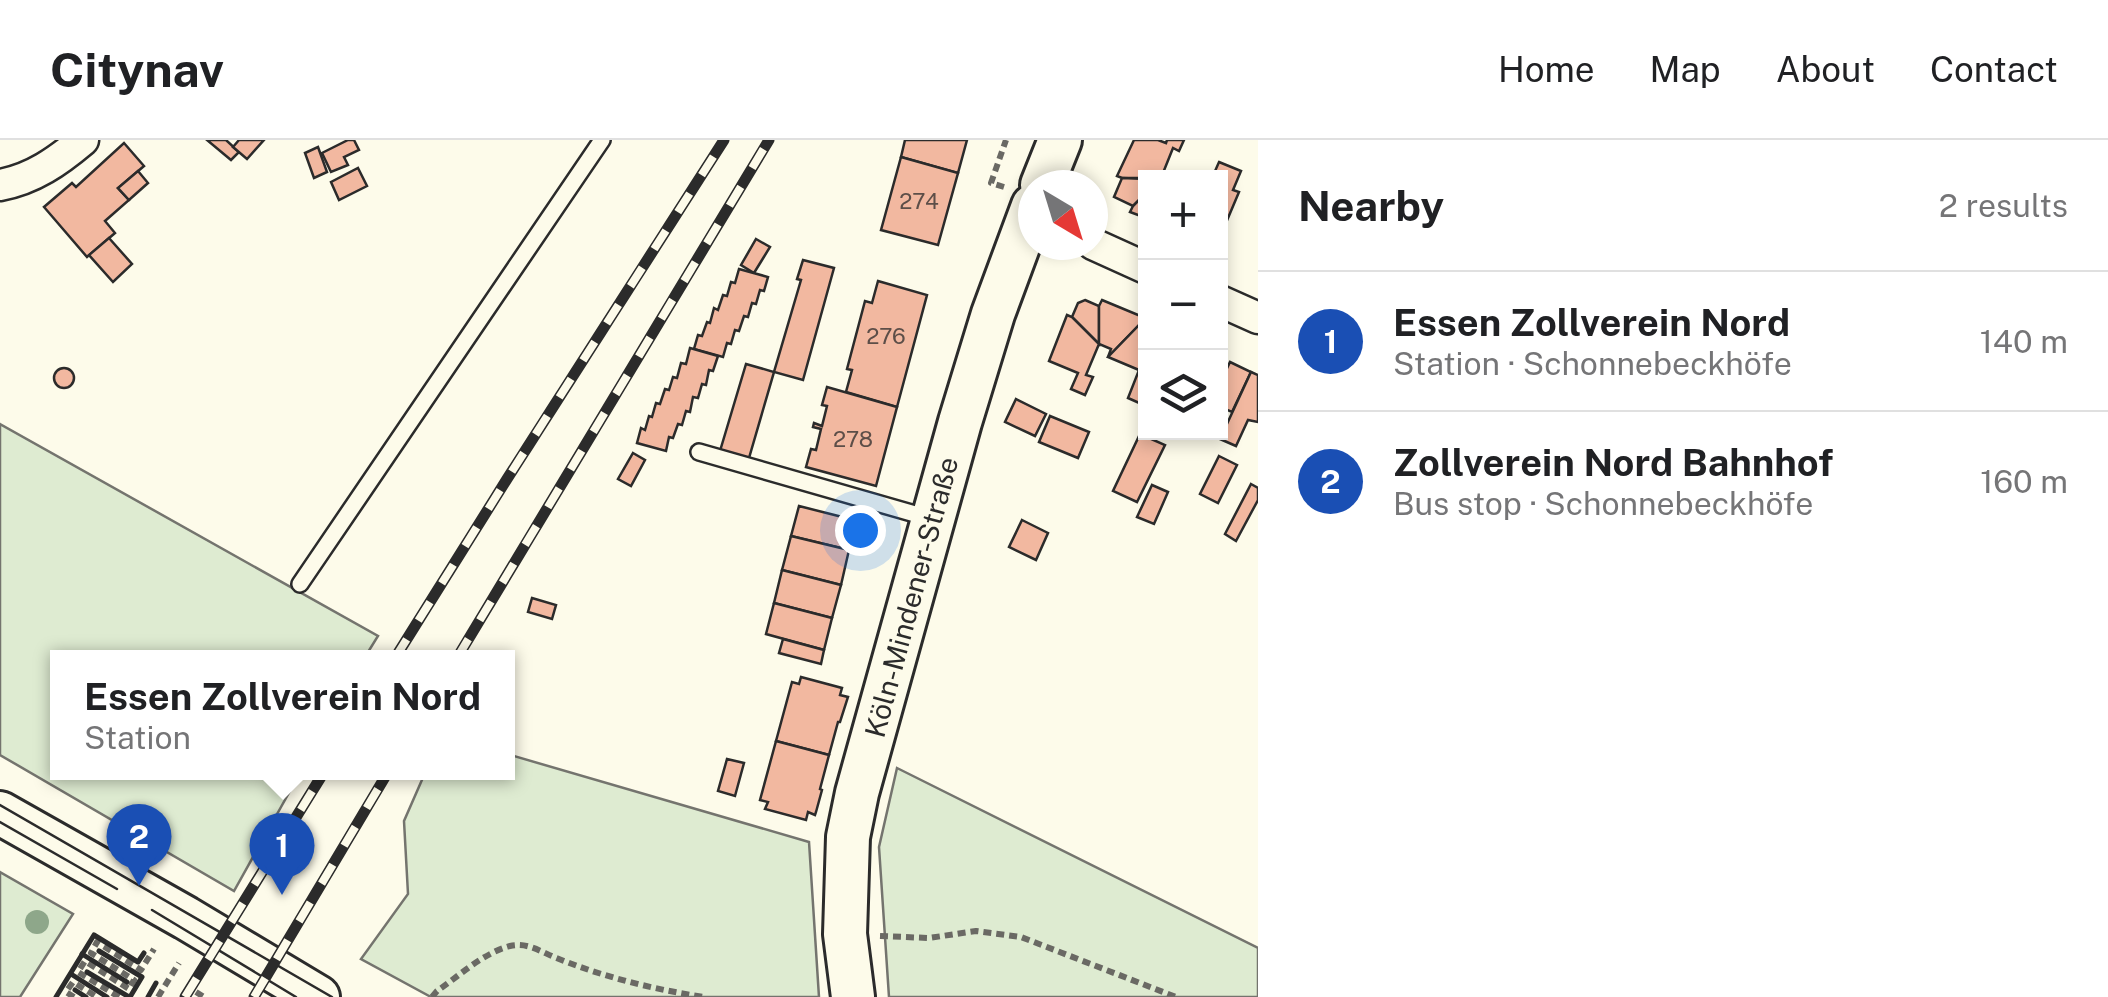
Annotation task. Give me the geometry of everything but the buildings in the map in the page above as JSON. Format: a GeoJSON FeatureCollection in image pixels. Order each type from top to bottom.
{"type":"FeatureCollection","features":[{"type":"Feature","properties":{"kind":"street"},"geometry":{"type":"LineString","coordinates":[[0,184],[16,182],[57,162],[83,140]]}},
{"type":"Feature","properties":{"kind":"street","name":"Köln-Mindener-Straße"},"geometry":{"type":"LineString","coordinates":[[1048,170],[1060,140]]}},
{"type":"Feature","properties":{"kind":"street","name":"Köln-Mindener-Straße"},"geometry":{"type":"LineString","coordinates":[[853,997],[846,934],[848,837],[857,792],[992,314],[1018,247]]}},
{"type":"Feature","properties":{"kind":"street"},"geometry":{"type":"LineString","coordinates":[[1108,251],[1138,264]]}},
{"type":"Feature","properties":{"kind":"street"},"geometry":{"type":"LineString","coordinates":[[1228,305],[1258,318]]}},
{"type":"Feature","properties":{"kind":"street"},"geometry":{"type":"LineString","coordinates":[[0,813],[318,997]]}},
{"type":"Feature","properties":{"kind":"lane"},"geometry":{"type":"LineString","coordinates":[[300,584],[602,140]]}},
{"type":"Feature","properties":{"kind":"lane"},"geometry":{"type":"LineString","coordinates":[[699,452],[933,520]]}},
{"type":"Feature","properties":{"kind":"path"},"geometry":{"type":"LineString","coordinates":[[846,934],[929,938],[976,930],[1021,936],[1176,997]]}},
{"type":"Feature","properties":{"kind":"path"},"geometry":{"type":"LineString","coordinates":[[118,997],[78,972],[85,961],[129,989],[134,980],[91,953],[97,942],[141,970],[154,949]]}},
{"type":"Feature","properties":{"kind":"path"},"geometry":{"type":"LineString","coordinates":[[432,997],[487,957],[517,945],[530,946],[588,971],[659,990],[704,997]]}},
{"type":"Feature","properties":{"kind":"path"},"geometry":{"type":"LineString","coordinates":[[158,997],[180,963]]}},
{"type":"Feature","properties":{"kind":"path"},"geometry":{"type":"LineString","coordinates":[[74,997],[66,992],[72,982],[97,997]]}},
{"type":"Feature","properties":{"kind":"green space"},"geometry":{"type":"Polygon","coordinates":[[[0,424],[378,636],[369,650],[50,650],[50,780],[296,780],[234,891],[0,755],[0,424]]]}},
{"type":"Feature","properties":{"kind":"green space"},"geometry":{"type":"Polygon","coordinates":[[[515,756],[809,842],[819,997],[431,997],[361,959],[408,894],[404,821],[422,780],[515,780],[515,756]]]}},
{"type":"Feature","properties":{"kind":"green space"},"geometry":{"type":"Polygon","coordinates":[[[897,768],[1258,948],[1258,997],[889,997],[879,847],[897,768]]]}},
{"type":"Feature","properties":{"kind":"green space"},"geometry":{"type":"Polygon","coordinates":[[[0,872],[73,914],[20,997],[0,997],[0,872]]]}},
{"type":"Feature","properties":{"kind":"tram line"},"geometry":{"type":"LineString","coordinates":[[0,805],[332,997]]}},
{"type":"Feature","properties":{"kind":"tram line"},"geometry":{"type":"LineString","coordinates":[[0,822],[117,889]]}},
{"type":"Feature","properties":{"kind":"tram line"},"geometry":{"type":"LineString","coordinates":[[152,910],[296,997]]}},
{"type":"Feature","properties":{"kind":"railway"},"geometry":{"type":"LineString","coordinates":[[400,650],[724,140]]}},
{"type":"Feature","properties":{"kind":"railway"},"geometry":{"type":"LineString","coordinates":[[462,650],[769,140]]}},
{"type":"Feature","properties":{"kind":"railway"},"geometry":{"type":"LineString","coordinates":[[185,997],[319,780]]}},
{"type":"Feature","properties":{"kind":"railway"},"geometry":{"type":"LineString","coordinates":[[254,997],[383,780]]}},
{"type":"Feature","properties":{"kind":"wall"},"geometry":{"type":"LineString","coordinates":[[56,997],[94,935],[138,962],[144,953]]}},
{"type":"Feature","properties":{"kind":"wall"},"geometry":{"type":"LineString","coordinates":[[99,951],[142,977],[130,997]]}},
{"type":"Feature","properties":{"kind":"wall"},"geometry":{"type":"LineString","coordinates":[[82,954],[127,982]]}},
{"type":"Feature","properties":{"kind":"wall"},"geometry":{"type":"LineString","coordinates":[[87,972],[129,997]]}},
{"type":"Feature","properties":{"kind":"wall"},"geometry":{"type":"LineString","coordinates":[[71,974],[107,997]]}},
{"type":"Feature","properties":{"kind":"wall"},"geometry":{"type":"LineString","coordinates":[[148,997],[156,983]]}},
{"type":"Feature","properties":{"kind":"wall"},"geometry":{"type":"LineString","coordinates":[[75,990],[86,997]]}},
{"type":"Feature","properties":{"kind":"place","name":"Zollverein Nord Bahnhof"},"geometry":{"type":"Point","coordinates":[139,886]}},
{"type":"Feature","properties":{"kind":"place","name":"Essen Zollverein Nord"},"geometry":{"type":"Point","coordinates":[282,895]}}]}
